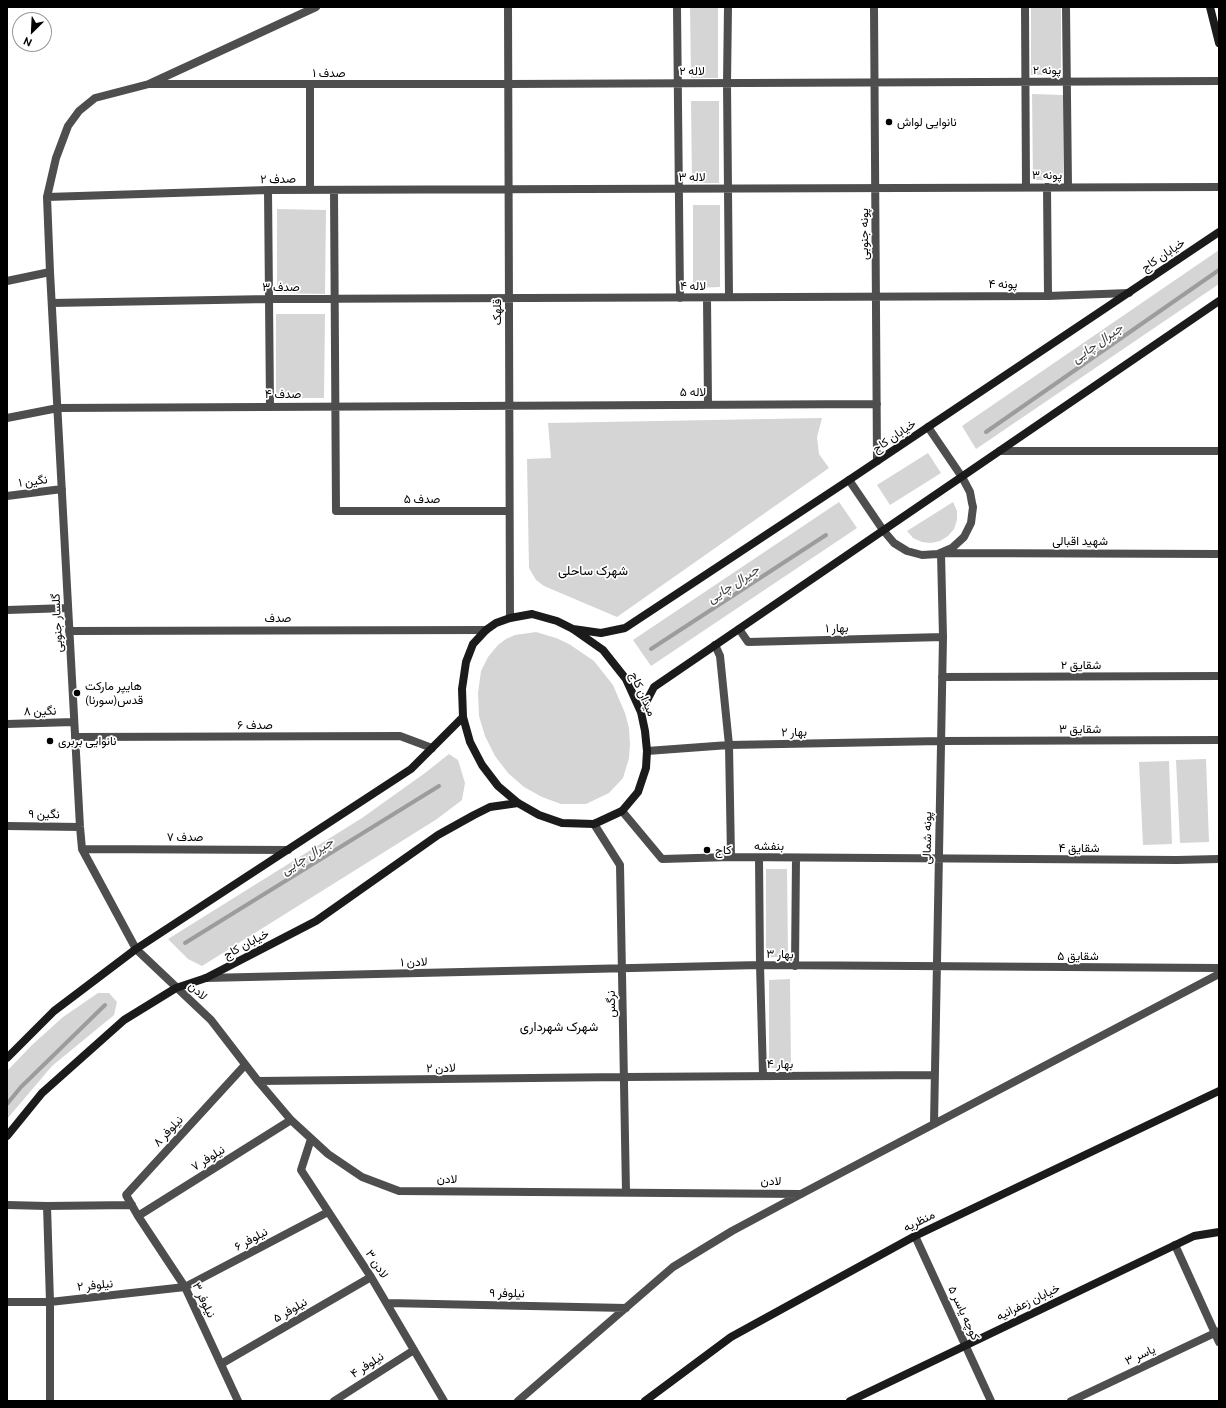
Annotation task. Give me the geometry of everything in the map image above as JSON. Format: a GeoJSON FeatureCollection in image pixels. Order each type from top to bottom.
{"type":"FeatureCollection","features":[{"type":"Feature","properties":{"kind":"main road"},"geometry":{"type":"LineString","coordinates":[[1210,7],[1219,43]]}},
{"type":"Feature","properties":{"kind":"main road","name":"خیابان کاج"},"geometry":{"type":"LineString","coordinates":[[573,629],[601,633],[625,628],[1219,232]]}},
{"type":"Feature","properties":{"kind":"main road"},"geometry":{"type":"LineString","coordinates":[[641,712],[654,687],[1219,301]]}},
{"type":"Feature","properties":{"kind":"main road","name":"میدان کاج"},"geometry":{"type":"LineString","coordinates":[[532,614],[557,621],[573,629],[603,650],[626,679],[641,712],[645,731],[647,751],[646,768],[638,792],[622,811],[594,824],[562,823],[539,815],[518,803],[498,786],[482,765],[470,742],[464,716],[462,689],[466,662],[473,644],[486,630],[496,623],[510,618],[532,614]]}},
{"type":"Feature","properties":{"kind":"main road"},"geometry":{"type":"LineString","coordinates":[[7,1058],[54,1011],[136,949],[411,769],[464,716]]}},
{"type":"Feature","properties":{"kind":"main road","name":"خیابان کاج"},"geometry":{"type":"LineString","coordinates":[[7,1136],[42,1093],[124,1020],[176,988],[206,978],[316,921],[438,835],[490,807],[518,803]]}},
{"type":"Feature","properties":{"kind":"main road","name":"منظریه"},"geometry":{"type":"LineString","coordinates":[[645,1401],[731,1337],[915,1236],[1219,1091]]}},
{"type":"Feature","properties":{"kind":"main road","name":"خیابان زعفرانیه"},"geometry":{"type":"LineString","coordinates":[[850,1401],[1194,1236],[1219,1232]]}},
{"type":"Feature","properties":{"kind":"street"},"geometry":{"type":"LineString","coordinates":[[149,84],[316,7]]}},
{"type":"Feature","properties":{"kind":"street","name":"قلهک"},"geometry":{"type":"LineString","coordinates":[[508,7],[510,618]]}},
{"type":"Feature","properties":{"kind":"street"},"geometry":{"type":"LineString","coordinates":[[677,7],[680,298]]}},
{"type":"Feature","properties":{"kind":"street"},"geometry":{"type":"LineString","coordinates":[[728,7],[727,83],[729,297]]}},
{"type":"Feature","properties":{"kind":"street","name":"پونه جنوبی"},"geometry":{"type":"LineString","coordinates":[[874,7],[877,461]]}},
{"type":"Feature","properties":{"kind":"street"},"geometry":{"type":"LineString","coordinates":[[1025,7],[1026,187]]}},
{"type":"Feature","properties":{"kind":"street"},"geometry":{"type":"LineString","coordinates":[[1066,7],[1068,187]]}},
{"type":"Feature","properties":{"kind":"street","name":"پونه ۲"},"geometry":{"type":"LineString","coordinates":[[875,83],[1219,81]]}},
{"type":"Feature","properties":{"kind":"street","name":"لاله ۲"},"geometry":{"type":"LineString","coordinates":[[509,84],[875,83]]}},
{"type":"Feature","properties":{"kind":"street","name":"صدف ۱"},"geometry":{"type":"LineString","coordinates":[[149,84],[509,84]]}},
{"type":"Feature","properties":{"kind":"street","name":"گلسار جنوبی"},"geometry":{"type":"LineString","coordinates":[[149,84],[95,98],[79,110],[68,126],[56,158],[47,198],[69,631],[82,849],[136,949],[176,988]]}},
{"type":"Feature","properties":{"kind":"street"},"geometry":{"type":"LineString","coordinates":[[310,85],[310,190]]}},
{"type":"Feature","properties":{"kind":"street"},"geometry":{"type":"LineString","coordinates":[[1047,187],[1048,296]]}},
{"type":"Feature","properties":{"kind":"street","name":"پونه ۳"},"geometry":{"type":"LineString","coordinates":[[876,188],[1219,187]]}},
{"type":"Feature","properties":{"kind":"street","name":"لاله ۳"},"geometry":{"type":"LineString","coordinates":[[509,190],[876,188]]}},
{"type":"Feature","properties":{"kind":"street"},"geometry":{"type":"LineString","coordinates":[[268,190],[270,406]]}},
{"type":"Feature","properties":{"kind":"street","name":"صدف ۲"},"geometry":{"type":"LineString","coordinates":[[47,198],[268,190],[509,190]]}},
{"type":"Feature","properties":{"kind":"street"},"geometry":{"type":"LineString","coordinates":[[334,190],[335,406]]}},
{"type":"Feature","properties":{"kind":"street"},"geometry":{"type":"LineString","coordinates":[[7,281],[50,272]]}},
{"type":"Feature","properties":{"kind":"street","name":"پونه ۴"},"geometry":{"type":"LineString","coordinates":[[876,297],[1048,296],[1129,293]]}},
{"type":"Feature","properties":{"kind":"street","name":"لاله ۴"},"geometry":{"type":"LineString","coordinates":[[509,299],[876,297]]}},
{"type":"Feature","properties":{"kind":"street"},"geometry":{"type":"LineString","coordinates":[[707,298],[708,404]]}},
{"type":"Feature","properties":{"kind":"street","name":"صدف ۳"},"geometry":{"type":"LineString","coordinates":[[52,303],[269,299],[509,299]]}},
{"type":"Feature","properties":{"kind":"street","name":"لاله ۵"},"geometry":{"type":"LineString","coordinates":[[509,405],[877,404]]}},
{"type":"Feature","properties":{"kind":"street","name":"صدف ۴"},"geometry":{"type":"LineString","coordinates":[[7,418],[58,408],[509,405]]}},
{"type":"Feature","properties":{"kind":"street","name":"صدف ۵"},"geometry":{"type":"LineString","coordinates":[[335,406],[336,512],[509,511]]}},
{"type":"Feature","properties":{"kind":"street"},"geometry":{"type":"LineString","coordinates":[[928,427],[962,477],[970,492],[973,507],[971,523],[964,536],[952,548],[941,553]]}},
{"type":"Feature","properties":{"kind":"street"},"geometry":{"type":"LineString","coordinates":[[1000,451],[1219,451]]}},
{"type":"Feature","properties":{"kind":"street","name":"شهید اقبالی"},"geometry":{"type":"LineString","coordinates":[[849,480],[883,530],[894,543],[907,551],[922,555],[941,553],[1219,554]]}},
{"type":"Feature","properties":{"kind":"street","name":"نگین ۱"},"geometry":{"type":"LineString","coordinates":[[7,496],[62,490]]}},
{"type":"Feature","properties":{"kind":"street","name":"پونه شمالی"},"geometry":{"type":"LineString","coordinates":[[934,1124],[943,637],[941,553]]}},
{"type":"Feature","properties":{"kind":"street"},"geometry":{"type":"LineString","coordinates":[[7,610],[68,608]]}},
{"type":"Feature","properties":{"kind":"street","name":"بهار ۱"},"geometry":{"type":"LineString","coordinates":[[739,629],[748,642],[943,637]]}},
{"type":"Feature","properties":{"kind":"street","name":"صدف"},"geometry":{"type":"LineString","coordinates":[[69,631],[486,630]]}},
{"type":"Feature","properties":{"kind":"street"},"geometry":{"type":"LineString","coordinates":[[715,645],[720,656],[729,745],[731,858]]}},
{"type":"Feature","properties":{"kind":"street","name":"شقایق ۲"},"geometry":{"type":"LineString","coordinates":[[942,677],[1219,676]]}},
{"type":"Feature","properties":{"kind":"street","name":"نگین ۸"},"geometry":{"type":"LineString","coordinates":[[7,724],[74,722]]}},
{"type":"Feature","properties":{"kind":"street","name":"صدف ۶"},"geometry":{"type":"LineString","coordinates":[[75,737],[400,736],[432,748]]}},
{"type":"Feature","properties":{"kind":"street","name":"شقایق ۳"},"geometry":{"type":"LineString","coordinates":[[941,741],[1219,740]]}},
{"type":"Feature","properties":{"kind":"street","name":"بهار ۲"},"geometry":{"type":"LineString","coordinates":[[647,751],[729,745],[941,741]]}},
{"type":"Feature","properties":{"kind":"street","name":"بنفشه"},"geometry":{"type":"LineString","coordinates":[[622,811],[662,860],[731,858],[939,859]]}},
{"type":"Feature","properties":{"kind":"street","name":"نرگس"},"geometry":{"type":"LineString","coordinates":[[594,824],[620,865],[626,1192]]}},
{"type":"Feature","properties":{"kind":"street","name":"نگین ۹"},"geometry":{"type":"LineString","coordinates":[[7,826],[80,827]]}},
{"type":"Feature","properties":{"kind":"street","name":"صدف ۷"},"geometry":{"type":"LineString","coordinates":[[82,849],[288,850]]}},
{"type":"Feature","properties":{"kind":"street"},"geometry":{"type":"LineString","coordinates":[[759,858],[763,1076]]}},
{"type":"Feature","properties":{"kind":"street"},"geometry":{"type":"LineString","coordinates":[[795,966],[796,858]]}},
{"type":"Feature","properties":{"kind":"street","name":"شقایق ۴"},"geometry":{"type":"LineString","coordinates":[[939,859],[1219,859]]}},
{"type":"Feature","properties":{"kind":"street","name":"بهار ۳"},"geometry":{"type":"LineString","coordinates":[[623,969],[760,965],[937,967]]}},
{"type":"Feature","properties":{"kind":"street","name":"شقایق ۵"},"geometry":{"type":"LineString","coordinates":[[937,967],[1219,968]]}},
{"type":"Feature","properties":{"kind":"street","name":"لادن ۱"},"geometry":{"type":"LineString","coordinates":[[206,978],[623,969]]}},
{"type":"Feature","properties":{"kind":"street"},"geometry":{"type":"LineString","coordinates":[[518,1401],[673,1267],[732,1231],[1219,974]]}},
{"type":"Feature","properties":{"kind":"street","name":"لادن"},"geometry":{"type":"LineString","coordinates":[[176,988],[211,1020],[245,1065],[290,1120],[328,1154],[362,1177],[400,1191],[801,1194]]}},
{"type":"Feature","properties":{"kind":"street","name":"نیلوفر ۸"},"geometry":{"type":"LineString","coordinates":[[138,1216],[126,1195],[245,1065]]}},
{"type":"Feature","properties":{"kind":"street","name":"بهار ۴"},"geometry":{"type":"LineString","coordinates":[[624,1077],[935,1075]]}},
{"type":"Feature","properties":{"kind":"street","name":"لادن ۲"},"geometry":{"type":"LineString","coordinates":[[258,1081],[624,1077]]}},
{"type":"Feature","properties":{"kind":"street","name":"نیلوفر ۷"},"geometry":{"type":"LineString","coordinates":[[138,1216],[290,1120]]}},
{"type":"Feature","properties":{"kind":"street","name":"لادن ۳"},"geometry":{"type":"LineString","coordinates":[[311,1139],[301,1170],[371,1277],[444,1401]]}},
{"type":"Feature","properties":{"kind":"street"},"geometry":{"type":"LineString","coordinates":[[7,1205],[132,1205]]}},
{"type":"Feature","properties":{"kind":"street"},"geometry":{"type":"LineString","coordinates":[[47,1206],[50,1302],[50,1401]]}},
{"type":"Feature","properties":{"kind":"street","name":"نیلوفر ۶"},"geometry":{"type":"LineString","coordinates":[[185,1288],[328,1212]]}},
{"type":"Feature","properties":{"kind":"street","name":"نیلوفر ۳"},"geometry":{"type":"LineString","coordinates":[[138,1216],[185,1288],[238,1401]]}},
{"type":"Feature","properties":{"kind":"street","name":"کوچه یاسر ۵"},"geometry":{"type":"LineString","coordinates":[[915,1236],[991,1401]]}},
{"type":"Feature","properties":{"kind":"street"},"geometry":{"type":"LineString","coordinates":[[1175,1245],[1217,1332],[1219,1342]]}},
{"type":"Feature","properties":{"kind":"street","name":"نیلوفر ۵"},"geometry":{"type":"LineString","coordinates":[[221,1364],[371,1277]]}},
{"type":"Feature","properties":{"kind":"street","name":"نیلوفر ۲"},"geometry":{"type":"LineString","coordinates":[[7,1302],[50,1302],[185,1288]]}},
{"type":"Feature","properties":{"kind":"street","name":"نیلوفر ۹"},"geometry":{"type":"LineString","coordinates":[[387,1303],[626,1308]]}},
{"type":"Feature","properties":{"kind":"street","name":"یاسر ۳"},"geometry":{"type":"LineString","coordinates":[[1071,1401],[1217,1332]]}},
{"type":"Feature","properties":{"kind":"street","name":"نیلوفر ۴"},"geometry":{"type":"LineString","coordinates":[[334,1401],[414,1350]]}},
{"type":"Feature","properties":{"kind":"shaded area"},"geometry":{"type":"Polygon","coordinates":[[[690,7],[718,7],[718,78],[691,78],[690,7]]]}},
{"type":"Feature","properties":{"kind":"shaded area"},"geometry":{"type":"Polygon","coordinates":[[[1031,7],[1061,7],[1061,75],[1031,75],[1031,7]]]}},
{"type":"Feature","properties":{"kind":"shaded area"},"geometry":{"type":"Polygon","coordinates":[[[1032,94],[1063,95],[1063,180],[1033,180],[1032,94]]]}},
{"type":"Feature","properties":{"kind":"shaded area"},"geometry":{"type":"Polygon","coordinates":[[[691,101],[719,101],[719,183],[692,183],[691,101]]]}},
{"type":"Feature","properties":{"kind":"shaded area"},"geometry":{"type":"Polygon","coordinates":[[[693,205],[720,205],[720,287],[693,288],[693,205]]]}},
{"type":"Feature","properties":{"kind":"shaded area"},"geometry":{"type":"Polygon","coordinates":[[[277,209],[326,210],[325,294],[277,293],[277,209]]]}},
{"type":"Feature","properties":{"kind":"shaded area"},"geometry":{"type":"Polygon","coordinates":[[[1219,250],[1219,284],[976,449],[962,426],[1219,250]]]}},
{"type":"Feature","properties":{"kind":"shaded area"},"geometry":{"type":"Polygon","coordinates":[[[276,314],[325,314],[324,398],[276,398],[276,314]]]}},
{"type":"Feature","properties":{"kind":"shaded area"},"geometry":{"type":"Polygon","coordinates":[[[822,418],[817,437],[819,454],[829,468],[617,617],[544,586],[536,580],[529,568],[527,459],[551,458],[548,423],[822,418]]]}},
{"type":"Feature","properties":{"kind":"shaded area"},"geometry":{"type":"Polygon","coordinates":[[[928,453],[941,473],[890,505],[877,485],[928,453]]]}},
{"type":"Feature","properties":{"kind":"shaded area"},"geometry":{"type":"Polygon","coordinates":[[[839,502],[857,528],[651,666],[633,640],[839,502]]]}},
{"type":"Feature","properties":{"kind":"shaded area"},"geometry":{"type":"Polygon","coordinates":[[[953,502],[957,511],[957,520],[954,529],[948,536],[940,541],[931,543],[922,542],[913,538],[907,531],[953,502]]]}},
{"type":"Feature","properties":{"kind":"shaded area"},"geometry":{"type":"Polygon","coordinates":[[[536,632],[569,644],[594,661],[613,685],[625,713],[629,728],[630,744],[629,758],[623,778],[609,793],[586,804],[561,804],[542,797],[524,787],[508,773],[495,756],[485,736],[479,716],[478,693],[481,671],[488,657],[498,645],[506,639],[515,635],[536,632]]]}},
{"type":"Feature","properties":{"kind":"shaded area"},"geometry":{"type":"Polygon","coordinates":[[[449,754],[458,760],[465,783],[462,800],[437,819],[202,966],[188,959],[168,939],[362,818],[449,754]]]}},
{"type":"Feature","properties":{"kind":"shaded area"},"geometry":{"type":"Polygon","coordinates":[[[1206,759],[1209,842],[1180,843],[1176,760],[1206,759]]]}},
{"type":"Feature","properties":{"kind":"shaded area"},"geometry":{"type":"Polygon","coordinates":[[[1169,761],[1172,844],[1143,845],[1139,762],[1169,761]]]}},
{"type":"Feature","properties":{"kind":"shaded area"},"geometry":{"type":"Polygon","coordinates":[[[766,869],[787,869],[788,957],[766,957],[766,869]]]}},
{"type":"Feature","properties":{"kind":"shaded area"},"geometry":{"type":"Polygon","coordinates":[[[790,979],[791,1068],[769,1068],[769,980],[790,979]]]}},
{"type":"Feature","properties":{"kind":"shaded area"},"geometry":{"type":"Polygon","coordinates":[[[98,993],[109,993],[117,1002],[114,1015],[52,1066],[7,1119],[7,1071],[32,1045],[63,1017],[98,993]]]}},
{"type":"Feature","properties":{"kind":"waterway","name":"جیرال چایی"},"geometry":{"type":"LineString","coordinates":[[986,432],[1219,270]]}},
{"type":"Feature","properties":{"kind":"waterway","name":"جیرال چایی"},"geometry":{"type":"LineString","coordinates":[[651,649],[826,535]]}},
{"type":"Feature","properties":{"kind":"waterway","name":"جیرال چایی"},"geometry":{"type":"LineString","coordinates":[[185,943],[439,786]]}},
{"type":"Feature","properties":{"kind":"waterway","name":"جیرال چایی"},"geometry":{"type":"LineString","coordinates":[[7,1104],[21,1087],[105,1005]]}},
{"type":"Feature","properties":{"kind":"place","name":"نانوایی لواش"},"geometry":{"type":"Point","coordinates":[889,122]}},
{"type":"Feature","properties":{"kind":"place","name":"هایپر مارکت قدس(سورنا)"},"geometry":{"type":"Point","coordinates":[77,693]}},
{"type":"Feature","properties":{"kind":"place","name":"نانوایی بربری"},"geometry":{"type":"Point","coordinates":[50,741]}},
{"type":"Feature","properties":{"kind":"place","name":"کاج"},"geometry":{"type":"Point","coordinates":[707,850]}},
{"type":"Feature","properties":{"kind":"district","name":"شهرک ساحلی"},"geometry":{"type":"Point","coordinates":[593,571]}},
{"type":"Feature","properties":{"kind":"district","name":"شهرک شهرداری"},"geometry":{"type":"Point","coordinates":[559,1027]}}]}
